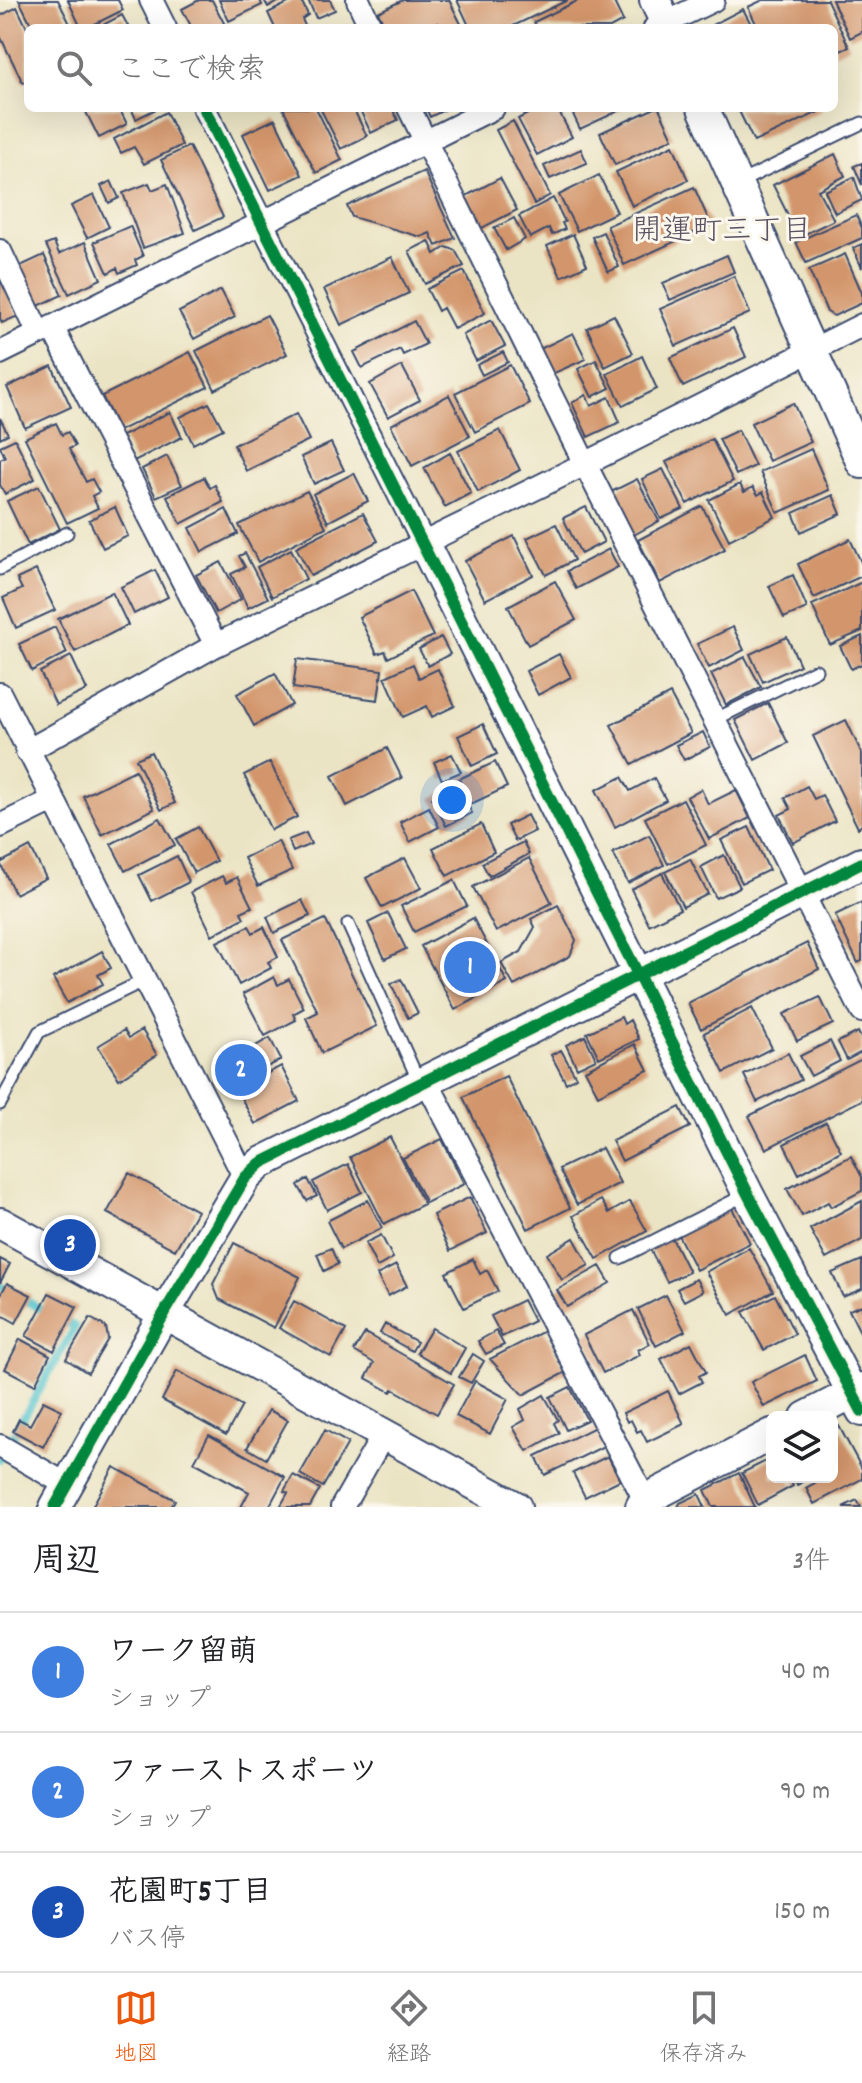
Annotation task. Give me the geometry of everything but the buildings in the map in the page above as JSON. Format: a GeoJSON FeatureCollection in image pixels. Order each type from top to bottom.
{"type":"FeatureCollection","features":[{"type":"Feature","properties":{"kind":"street"},"geometry":{"type":"LineString","coordinates":[[151,0],[163,24]]}},
{"type":"Feature","properties":{"kind":"street"},"geometry":{"type":"LineString","coordinates":[[358,0],[369,24]]}},
{"type":"Feature","properties":{"kind":"street"},"geometry":{"type":"LineString","coordinates":[[661,20],[713,0]]}},
{"type":"Feature","properties":{"kind":"street"},"geometry":{"type":"LineString","coordinates":[[206,112],[748,1194],[859,1397],[822,1411]]}},
{"type":"Feature","properties":{"kind":"street"},"geometry":{"type":"LineString","coordinates":[[411,112],[862,1011]]}},
{"type":"Feature","properties":{"kind":"street"},"geometry":{"type":"LineString","coordinates":[[0,353],[485,112]]}},
{"type":"Feature","properties":{"kind":"street"},"geometry":{"type":"LineString","coordinates":[[705,112],[862,463]]}},
{"type":"Feature","properties":{"kind":"street"},"geometry":{"type":"LineString","coordinates":[[0,251],[216,645]]}},
{"type":"Feature","properties":{"kind":"street"},"geometry":{"type":"LineString","coordinates":[[27,751],[216,645],[862,325]]}},
{"type":"Feature","properties":{"kind":"street"},"geometry":{"type":"LineString","coordinates":[[0,694],[245,1178]]}},
{"type":"Feature","properties":{"kind":"street"},"geometry":{"type":"LineString","coordinates":[[0,826],[53,800]]}},
{"type":"Feature","properties":{"kind":"street"},"geometry":{"type":"LineString","coordinates":[[0,1446],[61,1496],[245,1178],[261,1163],[862,863]]}},
{"type":"Feature","properties":{"kind":"street"},"geometry":{"type":"LineString","coordinates":[[423,1083],[643,1503],[766,1437]]}},
{"type":"Feature","properties":{"kind":"street"},"geometry":{"type":"LineString","coordinates":[[0,1223],[516,1507]]}},
{"type":"Feature","properties":{"kind":"street"},"geometry":{"type":"LineString","coordinates":[[342,1507],[384,1434]]}},
{"type":"Feature","properties":{"kind":"lane"},"geometry":{"type":"LineString","coordinates":[[737,183],[862,123]]}},
{"type":"Feature","properties":{"kind":"lane"},"geometry":{"type":"LineString","coordinates":[[0,569],[67,533]]}},
{"type":"Feature","properties":{"kind":"lane"},"geometry":{"type":"LineString","coordinates":[[714,720],[816,670]]}},
{"type":"Feature","properties":{"kind":"lane"},"geometry":{"type":"LineString","coordinates":[[348,924],[423,1083]]}},
{"type":"Feature","properties":{"kind":"lane"},"geometry":{"type":"LineString","coordinates":[[0,1104],[39,1032],[145,980]]}},
{"type":"Feature","properties":{"kind":"lane"},"geometry":{"type":"LineString","coordinates":[[620,1258],[748,1194]]}},
{"type":"Feature","properties":{"kind":"waterway"},"geometry":{"type":"LineString","coordinates":[[0,1286],[48,1313]]}},
{"type":"Feature","properties":{"kind":"waterway"},"geometry":{"type":"LineString","coordinates":[[0,1459],[75,1327],[60,1319]]}},
{"type":"Feature","properties":{"kind":"cycle path"},"geometry":{"type":"LineString","coordinates":[[206,112],[748,1194],[862,1411]]}},
{"type":"Feature","properties":{"kind":"cycle path"},"geometry":{"type":"LineString","coordinates":[[55,1507],[245,1178],[261,1163],[862,863]]}},
{"type":"Feature","properties":{"kind":"place","name":"ワーク留萌"},"geometry":{"type":"Point","coordinates":[470,967]}},
{"type":"Feature","properties":{"kind":"place","name":"ファーストスポーツ"},"geometry":{"type":"Point","coordinates":[241,1070]}},
{"type":"Feature","properties":{"kind":"place","name":"花園町5丁目"},"geometry":{"type":"Point","coordinates":[70,1245]}},
{"type":"Feature","properties":{"kind":"district","name":"開運町三丁目"},"geometry":{"type":"Point","coordinates":[722,233]}}]}
